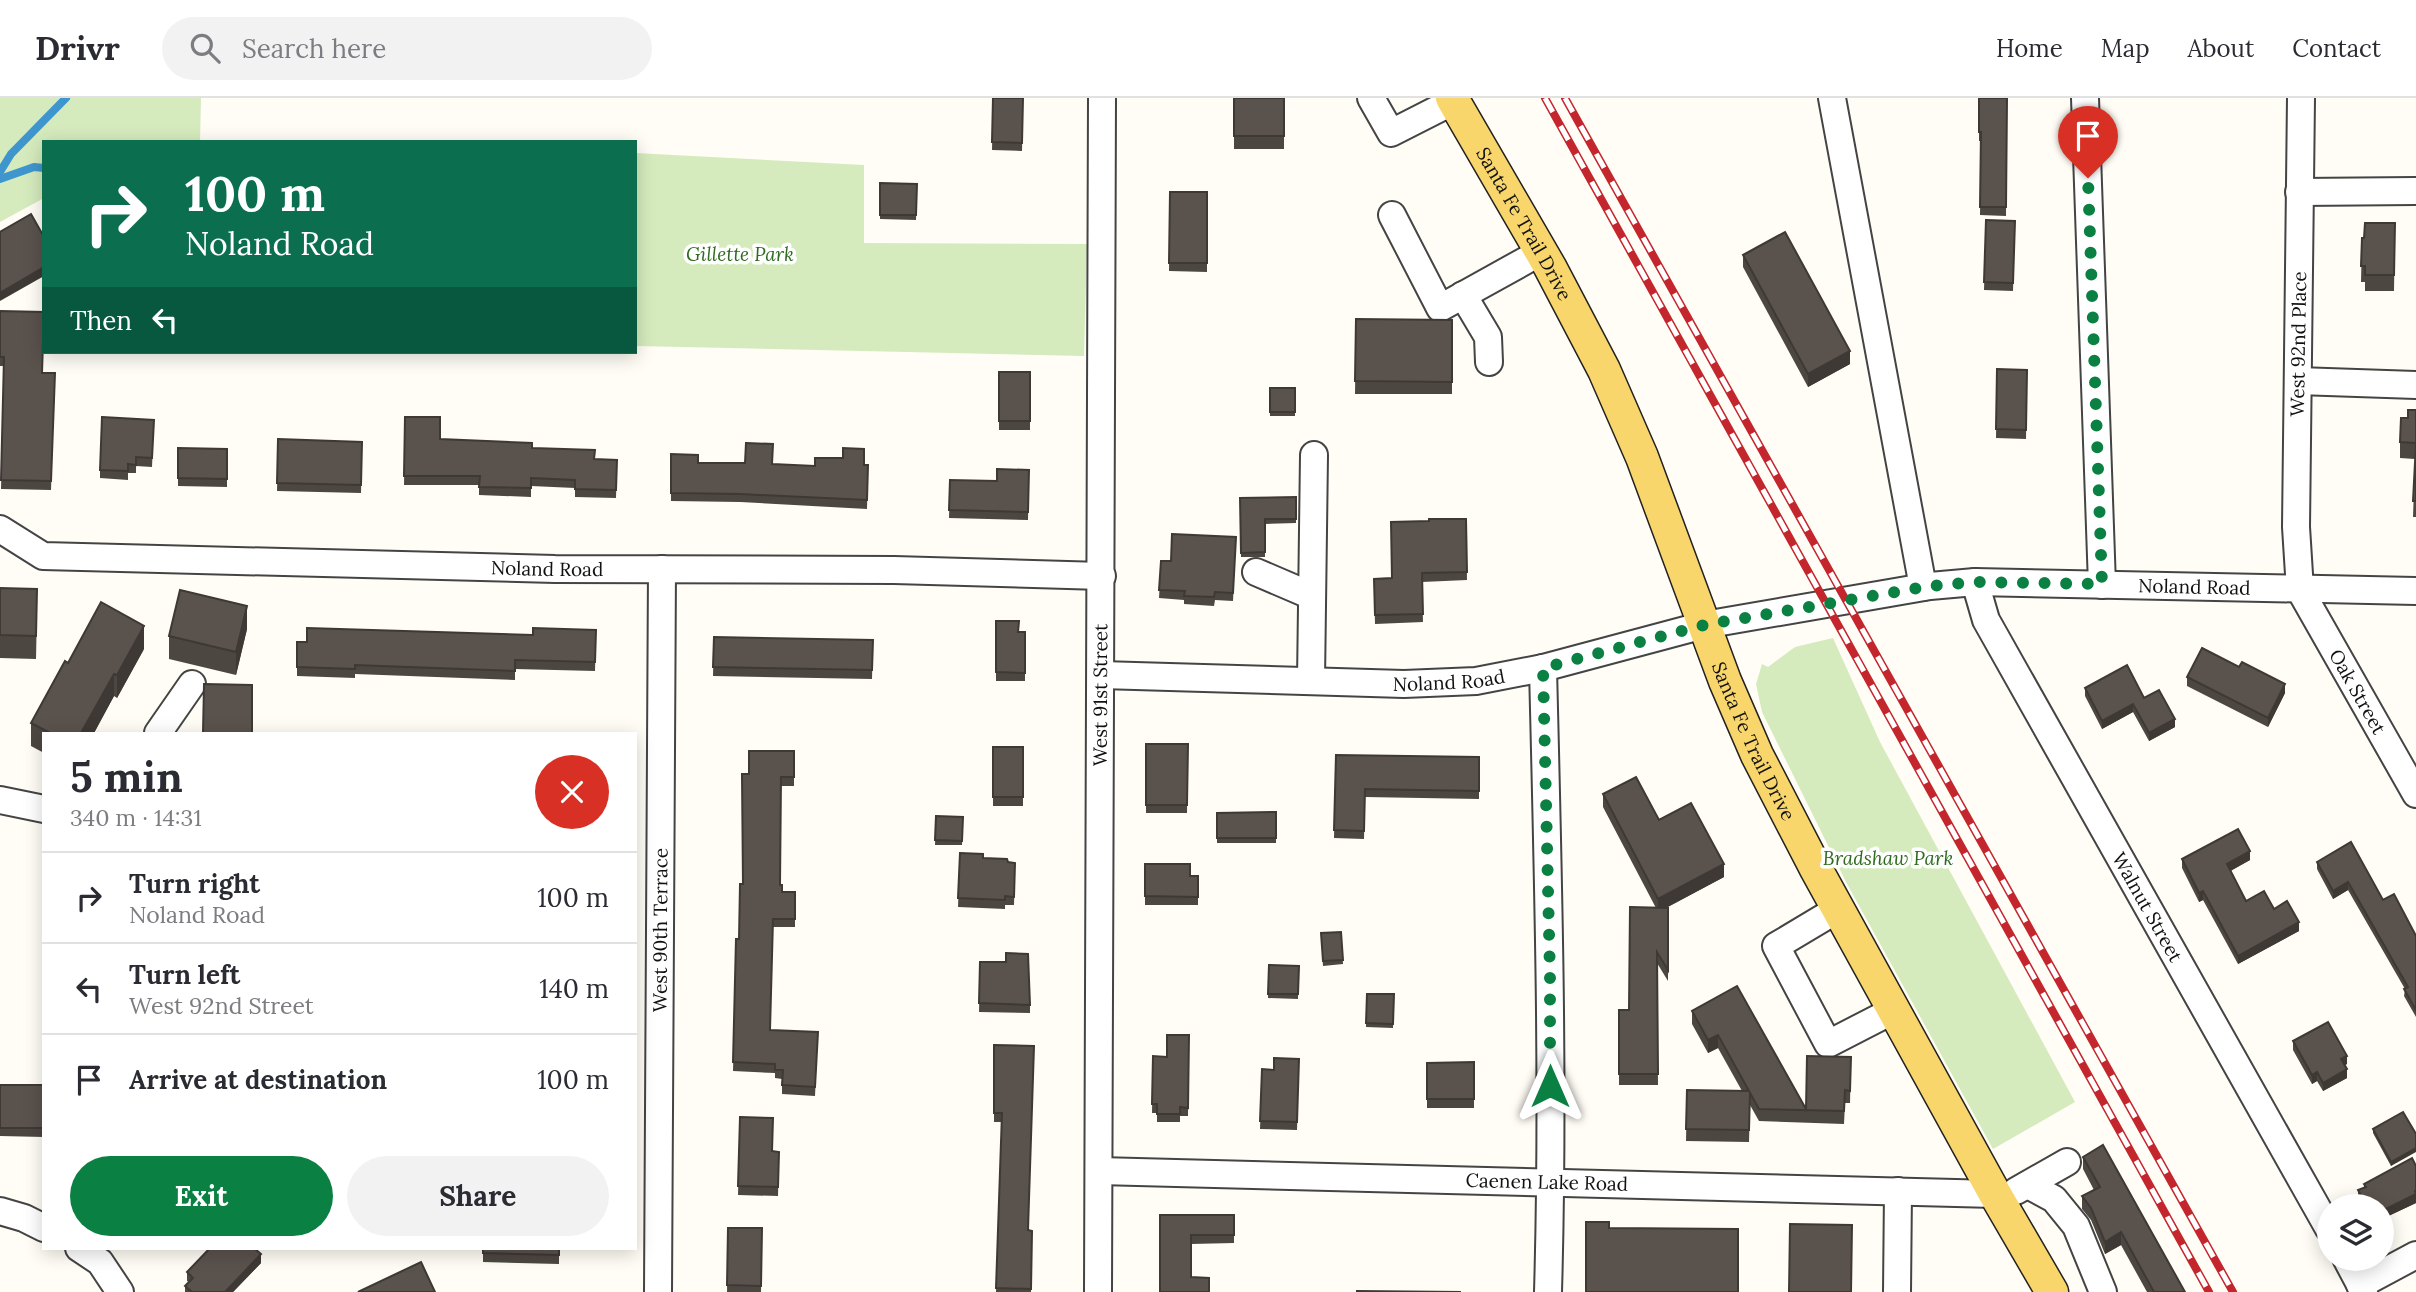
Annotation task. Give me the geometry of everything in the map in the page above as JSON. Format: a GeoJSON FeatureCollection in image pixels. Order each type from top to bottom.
{"type":"FeatureCollection","features":[{"type":"Feature","properties":{"kind":"main road","name":"Santa Fe Trail Drive"},"geometry":{"type":"LineString","coordinates":[[1453,99],[1541,252],[1604,370],[1632,433],[1725,681],[1757,755],[1838,909],[1997,1198],[2052,1292]]}},
{"type":"Feature","properties":{"kind":"street","name":"West 91st Street"},"geometry":{"type":"LineString","coordinates":[[1098,1292],[1102,98]]}},
{"type":"Feature","properties":{"kind":"street"},"geometry":{"type":"LineString","coordinates":[[1371,98],[1391,133],[1453,99]]}},
{"type":"Feature","properties":{"kind":"street"},"geometry":{"type":"LineString","coordinates":[[1832,98],[1923,587]]}},
{"type":"Feature","properties":{"kind":"street"},"geometry":{"type":"LineString","coordinates":[[2085,98],[2102,584]]}},
{"type":"Feature","properties":{"kind":"street","name":"West 92nd Place"},"geometry":{"type":"LineString","coordinates":[[2300,590],[2296,527],[2301,98]]}},
{"type":"Feature","properties":{"kind":"street"},"geometry":{"type":"LineString","coordinates":[[2300,192],[2416,191]]}},
{"type":"Feature","properties":{"kind":"street"},"geometry":{"type":"LineString","coordinates":[[1392,215],[1440,308],[1541,252]]}},
{"type":"Feature","properties":{"kind":"street"},"geometry":{"type":"LineString","coordinates":[[1463,295],[1488,337],[1489,362]]}},
{"type":"Feature","properties":{"kind":"street"},"geometry":{"type":"LineString","coordinates":[[2298,381],[2416,385]]}},
{"type":"Feature","properties":{"kind":"street"},"geometry":{"type":"LineString","coordinates":[[1311,681],[1314,455]]}},
{"type":"Feature","properties":{"kind":"street","name":"Noland Road"},"geometry":{"type":"LineString","coordinates":[[0,529],[43,556],[414,566],[894,570],[1102,576]]}},
{"type":"Feature","properties":{"kind":"street","name":"West 90th Terrace"},"geometry":{"type":"LineString","coordinates":[[658,1292],[647,981],[662,569]]}},
{"type":"Feature","properties":{"kind":"street"},"geometry":{"type":"LineString","coordinates":[[1256,572],[1312,596]]}},
{"type":"Feature","properties":{"kind":"street","name":"Noland Road"},"geometry":{"type":"LineString","coordinates":[[1101,675],[1404,684],[1464,682],[1543,668],[1704,625],[1923,587],[1975,582],[2416,592]]}},
{"type":"Feature","properties":{"kind":"street","name":"Walnut Street"},"geometry":{"type":"LineString","coordinates":[[1975,582],[1986,620],[2317,1208]]}},
{"type":"Feature","properties":{"kind":"street","name":"Oak Street"},"geometry":{"type":"LineString","coordinates":[[2300,590],[2416,794]]}},
{"type":"Feature","properties":{"kind":"street"},"geometry":{"type":"LineString","coordinates":[[1543,668],[1550,976],[1551,1183],[1548,1292]]}},
{"type":"Feature","properties":{"kind":"street"},"geometry":{"type":"LineString","coordinates":[[159,732],[192,684]]}},
{"type":"Feature","properties":{"kind":"street"},"geometry":{"type":"LineString","coordinates":[[0,800],[42,809]]}},
{"type":"Feature","properties":{"kind":"street"},"geometry":{"type":"LineString","coordinates":[[1838,909],[1776,946],[1828,1044],[1894,1010]]}},
{"type":"Feature","properties":{"kind":"street"},"geometry":{"type":"LineString","coordinates":[[1997,1198],[2028,1185],[2067,1163]]}},
{"type":"Feature","properties":{"kind":"street","name":"Caenen Lake Road"},"geometry":{"type":"LineString","coordinates":[[1099,1171],[1551,1183],[1707,1184],[1898,1191],[1997,1198]]}},
{"type":"Feature","properties":{"kind":"street"},"geometry":{"type":"LineString","coordinates":[[2028,1185],[2054,1199],[2076,1226],[2104,1292]]}},
{"type":"Feature","properties":{"kind":"street"},"geometry":{"type":"LineString","coordinates":[[1897,1292],[1898,1191]]}},
{"type":"Feature","properties":{"kind":"street"},"geometry":{"type":"LineString","coordinates":[[0,1211],[42,1227]]}},
{"type":"Feature","properties":{"kind":"street"},"geometry":{"type":"LineString","coordinates":[[98,1253],[120,1292]]}},
{"type":"Feature","properties":{"kind":"street"},"geometry":{"type":"LineString","coordinates":[[2353,1271],[2362,1288],[2416,1255]]}},
{"type":"Feature","properties":{"kind":"green space"},"geometry":{"type":"Polygon","coordinates":[[[0,98],[201,98],[200,140],[42,140],[42,199],[0,222],[0,98]]]}},
{"type":"Feature","properties":{"kind":"green space","name":"Gillette Park"},"geometry":{"type":"Polygon","coordinates":[[[637,153],[864,165],[864,243],[1087,244],[1084,356],[637,346],[637,153]]]}},
{"type":"Feature","properties":{"kind":"green space","name":"Bradshaw Park"},"geometry":{"type":"Polygon","coordinates":[[[1833,638],[1880,742],[2075,1102],[1993,1149],[1846,882],[1762,712],[1756,684],[1762,664],[1768,667],[1795,647],[1833,638]]]}},
{"type":"Feature","properties":{"kind":"building"},"geometry":{"type":"Polygon","coordinates":[[[993,98],[1023,98],[1022,143],[992,142],[993,98]]]}},
{"type":"Feature","properties":{"kind":"building"},"geometry":{"type":"Polygon","coordinates":[[[1234,98],[1284,98],[1284,136],[1234,136],[1234,98]]]}},
{"type":"Feature","properties":{"kind":"building"},"geometry":{"type":"Polygon","coordinates":[[[1979,98],[2007,98],[2006,207],[1980,207],[1979,98]]]}},
{"type":"Feature","properties":{"kind":"building"},"geometry":{"type":"Polygon","coordinates":[[[880,183],[917,184],[916,215],[880,215],[880,183]]]}},
{"type":"Feature","properties":{"kind":"building"},"geometry":{"type":"Polygon","coordinates":[[[1170,192],[1207,192],[1207,263],[1169,263],[1170,192]]]}},
{"type":"Feature","properties":{"kind":"building"},"geometry":{"type":"Polygon","coordinates":[[[31,214],[42,233],[42,268],[0,293],[0,232],[31,214]]]}},
{"type":"Feature","properties":{"kind":"building"},"geometry":{"type":"Polygon","coordinates":[[[1986,220],[2015,221],[2013,283],[1984,282],[1986,220]]]}},
{"type":"Feature","properties":{"kind":"building"},"geometry":{"type":"Polygon","coordinates":[[[2365,223],[2395,223],[2394,275],[2365,275],[2365,266],[2361,266],[2365,223]]]}},
{"type":"Feature","properties":{"kind":"building"},"geometry":{"type":"Polygon","coordinates":[[[1785,232],[1850,351],[1808,374],[1743,255],[1785,232]]]}},
{"type":"Feature","properties":{"kind":"building"},"geometry":{"type":"Polygon","coordinates":[[[0,311],[42,312],[42,373],[55,373],[51,481],[1,480],[4,357],[0,357],[0,311]]]}},
{"type":"Feature","properties":{"kind":"building"},"geometry":{"type":"Polygon","coordinates":[[[1356,319],[1452,320],[1452,382],[1355,381],[1356,319]]]}},
{"type":"Feature","properties":{"kind":"building"},"geometry":{"type":"Polygon","coordinates":[[[1997,369],[2027,370],[2026,430],[1996,429],[1997,369]]]}},
{"type":"Feature","properties":{"kind":"building"},"geometry":{"type":"Polygon","coordinates":[[[999,372],[1030,372],[1030,421],[999,421],[999,372]]]}},
{"type":"Feature","properties":{"kind":"building"},"geometry":{"type":"Polygon","coordinates":[[[1270,388],[1295,388],[1295,412],[1270,412],[1270,388]]]}},
{"type":"Feature","properties":{"kind":"building"},"geometry":{"type":"Polygon","coordinates":[[[2408,410],[2416,410],[2416,443],[2400,442],[2401,418],[2408,418],[2408,410]]]}},
{"type":"Feature","properties":{"kind":"building"},"geometry":{"type":"Polygon","coordinates":[[[102,417],[154,420],[152,458],[136,457],[136,465],[128,464],[128,471],[100,470],[102,417]]]}},
{"type":"Feature","properties":{"kind":"building"},"geometry":{"type":"Polygon","coordinates":[[[405,417],[440,417],[440,439],[532,443],[532,448],[595,450],[594,459],[617,460],[616,490],[575,489],[575,480],[531,478],[531,488],[479,487],[480,476],[404,476],[405,417]]]}},
{"type":"Feature","properties":{"kind":"building"},"geometry":{"type":"Polygon","coordinates":[[[278,439],[362,442],[361,485],[277,483],[278,439]]]}},
{"type":"Feature","properties":{"kind":"building"},"geometry":{"type":"Polygon","coordinates":[[[746,443],[773,444],[772,464],[815,466],[815,458],[843,458],[843,448],[864,449],[864,465],[868,465],[867,500],[671,493],[671,454],[698,455],[698,463],[745,463],[746,443]]]}},
{"type":"Feature","properties":{"kind":"building"},"geometry":{"type":"Polygon","coordinates":[[[2416,443],[2416,501],[2413,501],[2416,443]]]}},
{"type":"Feature","properties":{"kind":"building"},"geometry":{"type":"Polygon","coordinates":[[[178,448],[227,449],[227,479],[178,478],[178,448]]]}},
{"type":"Feature","properties":{"kind":"building"},"geometry":{"type":"Polygon","coordinates":[[[997,469],[1029,470],[1028,512],[949,510],[950,480],[997,481],[997,469]]]}},
{"type":"Feature","properties":{"kind":"building"},"geometry":{"type":"Polygon","coordinates":[[[1296,497],[1296,519],[1265,519],[1265,552],[1241,553],[1240,498],[1296,497]]]}},
{"type":"Feature","properties":{"kind":"building"},"geometry":{"type":"Polygon","coordinates":[[[1466,519],[1467,572],[1422,573],[1423,614],[1375,615],[1374,579],[1392,578],[1391,522],[1466,519]]]}},
{"type":"Feature","properties":{"kind":"building"},"geometry":{"type":"Polygon","coordinates":[[[1172,534],[1236,537],[1233,593],[1215,592],[1214,597],[1184,596],[1185,591],[1159,590],[1161,561],[1171,561],[1172,534]]]}},
{"type":"Feature","properties":{"kind":"building"},"geometry":{"type":"Polygon","coordinates":[[[0,588],[37,589],[36,636],[0,635],[0,588]]]}},
{"type":"Feature","properties":{"kind":"building"},"geometry":{"type":"Polygon","coordinates":[[[180,590],[247,606],[236,652],[169,636],[180,590]]]}},
{"type":"Feature","properties":{"kind":"building"},"geometry":{"type":"Polygon","coordinates":[[[101,602],[144,626],[82,732],[48,732],[31,723],[65,661],[68,663],[101,602]]]}},
{"type":"Feature","properties":{"kind":"building"},"geometry":{"type":"Polygon","coordinates":[[[996,621],[1019,621],[1018,632],[1025,632],[1025,673],[996,672],[996,621]]]}},
{"type":"Feature","properties":{"kind":"building"},"geometry":{"type":"Polygon","coordinates":[[[307,628],[533,635],[533,628],[596,630],[595,662],[515,660],[515,671],[355,665],[355,669],[297,667],[297,642],[307,642],[307,628]]]}},
{"type":"Feature","properties":{"kind":"building"},"geometry":{"type":"Polygon","coordinates":[[[714,637],[873,640],[872,670],[713,667],[714,637]]]}},
{"type":"Feature","properties":{"kind":"building"},"geometry":{"type":"Polygon","coordinates":[[[2202,648],[2239,667],[2242,662],[2285,684],[2268,718],[2187,677],[2202,648]]]}},
{"type":"Feature","properties":{"kind":"building"},"geometry":{"type":"Polygon","coordinates":[[[2127,665],[2144,698],[2159,690],[2175,719],[2149,733],[2133,704],[2102,721],[2085,688],[2127,665]]]}},
{"type":"Feature","properties":{"kind":"building"},"geometry":{"type":"Polygon","coordinates":[[[204,684],[252,685],[252,732],[203,732],[204,684]]]}},
{"type":"Feature","properties":{"kind":"building"},"geometry":{"type":"Polygon","coordinates":[[[1146,744],[1188,744],[1187,805],[1146,805],[1146,744]]]}},
{"type":"Feature","properties":{"kind":"building"},"geometry":{"type":"Polygon","coordinates":[[[993,747],[1023,747],[1023,797],[993,797],[993,747]]]}},
{"type":"Feature","properties":{"kind":"building"},"geometry":{"type":"Polygon","coordinates":[[[749,751],[794,751],[794,777],[781,777],[780,885],[782,892],[795,892],[795,919],[773,919],[770,1030],[818,1032],[815,1087],[782,1085],[783,1070],[775,1070],[775,1064],[733,1062],[736,939],[739,939],[740,884],[743,884],[742,774],[749,774],[749,751]]]}},
{"type":"Feature","properties":{"kind":"building"},"geometry":{"type":"Polygon","coordinates":[[[1336,755],[1479,757],[1479,791],[1365,789],[1364,831],[1334,830],[1336,755]]]}},
{"type":"Feature","properties":{"kind":"building"},"geometry":{"type":"Polygon","coordinates":[[[1636,777],[1659,820],[1691,803],[1724,864],[1658,899],[1603,794],[1636,777]]]}},
{"type":"Feature","properties":{"kind":"building"},"geometry":{"type":"Polygon","coordinates":[[[1276,812],[1276,838],[1217,838],[1217,813],[1276,812]]]}},
{"type":"Feature","properties":{"kind":"building"},"geometry":{"type":"Polygon","coordinates":[[[936,816],[963,817],[962,841],[935,840],[936,816]]]}},
{"type":"Feature","properties":{"kind":"building"},"geometry":{"type":"Polygon","coordinates":[[[2238,829],[2250,851],[2227,864],[2246,901],[2264,891],[2274,909],[2287,901],[2299,922],[2238,956],[2203,891],[2199,893],[2182,859],[2238,829]]]}},
{"type":"Feature","properties":{"kind":"building"},"geometry":{"type":"Polygon","coordinates":[[[2351,842],[2383,900],[2394,894],[2416,936],[2416,1010],[2404,989],[2408,987],[2348,882],[2333,891],[2317,862],[2351,842]]]}},
{"type":"Feature","properties":{"kind":"building"},"geometry":{"type":"Polygon","coordinates":[[[960,853],[983,854],[983,858],[1007,859],[1008,862],[1015,863],[1014,897],[1005,896],[1005,900],[958,898],[960,853]]]}},
{"type":"Feature","properties":{"kind":"building"},"geometry":{"type":"Polygon","coordinates":[[[1145,864],[1190,864],[1190,876],[1198,876],[1198,897],[1145,896],[1145,864]]]}},
{"type":"Feature","properties":{"kind":"building"},"geometry":{"type":"Polygon","coordinates":[[[1630,907],[1668,908],[1668,970],[1657,952],[1658,1074],[1619,1074],[1619,1010],[1629,1010],[1630,907]]]}},
{"type":"Feature","properties":{"kind":"building"},"geometry":{"type":"Polygon","coordinates":[[[1341,932],[1343,960],[1323,961],[1321,933],[1341,932]]]}},
{"type":"Feature","properties":{"kind":"building"},"geometry":{"type":"Polygon","coordinates":[[[1006,953],[1028,954],[1030,1005],[979,1003],[980,962],[1006,962],[1006,953]]]}},
{"type":"Feature","properties":{"kind":"building"},"geometry":{"type":"Polygon","coordinates":[[[1269,965],[1299,966],[1298,994],[1268,994],[1269,965]]]}},
{"type":"Feature","properties":{"kind":"building"},"geometry":{"type":"Polygon","coordinates":[[[1737,986],[1806,1109],[1807,1056],[1851,1057],[1850,1091],[1845,1090],[1844,1111],[1759,1109],[1750,1093],[1749,1130],[1686,1129],[1687,1090],[1749,1091],[1718,1035],[1708,1040],[1692,1011],[1737,986]]]}},
{"type":"Feature","properties":{"kind":"building"},"geometry":{"type":"Polygon","coordinates":[[[1367,994],[1394,994],[1393,1024],[1366,1023],[1367,994]]]}},
{"type":"Feature","properties":{"kind":"building"},"geometry":{"type":"Polygon","coordinates":[[[2328,1022],[2347,1056],[2341,1059],[2347,1069],[2323,1083],[2317,1072],[2312,1075],[2293,1041],[2328,1022]]]}},
{"type":"Feature","properties":{"kind":"building"},"geometry":{"type":"Polygon","coordinates":[[[1167,1035],[1189,1035],[1188,1108],[1180,1107],[1180,1114],[1157,1114],[1157,1104],[1152,1104],[1153,1056],[1167,1057],[1167,1035]]]}},
{"type":"Feature","properties":{"kind":"building"},"geometry":{"type":"Polygon","coordinates":[[[994,1045],[1034,1046],[1028,1230],[1032,1231],[1031,1289],[996,1288],[1002,1113],[994,1113],[994,1045]]]}},
{"type":"Feature","properties":{"kind":"building"},"geometry":{"type":"Polygon","coordinates":[[[1274,1058],[1299,1059],[1297,1122],[1260,1121],[1262,1069],[1274,1070],[1274,1058]]]}},
{"type":"Feature","properties":{"kind":"building"},"geometry":{"type":"Polygon","coordinates":[[[1474,1062],[1474,1099],[1427,1099],[1427,1063],[1474,1062]]]}},
{"type":"Feature","properties":{"kind":"building"},"geometry":{"type":"Polygon","coordinates":[[[0,1085],[42,1085],[42,1128],[0,1128],[0,1085]]]}},
{"type":"Feature","properties":{"kind":"building"},"geometry":{"type":"Polygon","coordinates":[[[2403,1112],[2416,1134],[2416,1148],[2391,1162],[2373,1129],[2403,1112]]]}},
{"type":"Feature","properties":{"kind":"building"},"geometry":{"type":"Polygon","coordinates":[[[740,1117],[773,1118],[772,1151],[779,1152],[778,1187],[738,1186],[740,1117]]]}},
{"type":"Feature","properties":{"kind":"building"},"geometry":{"type":"Polygon","coordinates":[[[2103,1145],[2185,1292],[2154,1292],[2121,1232],[2105,1242],[2091,1208],[2082,1196],[2100,1187],[2083,1157],[2103,1145]]]}},
{"type":"Feature","properties":{"kind":"building"},"geometry":{"type":"Polygon","coordinates":[[[2412,1158],[2416,1166],[2416,1194],[2394,1205],[2394,1194],[2360,1194],[2358,1190],[2366,1187],[2364,1184],[2412,1158]]]}},
{"type":"Feature","properties":{"kind":"building"},"geometry":{"type":"Polygon","coordinates":[[[1160,1215],[1234,1215],[1234,1235],[1191,1235],[1191,1277],[1209,1278],[1209,1292],[1160,1292],[1160,1215]]]}},
{"type":"Feature","properties":{"kind":"building"},"geometry":{"type":"Polygon","coordinates":[[[1586,1222],[1609,1222],[1609,1228],[1738,1229],[1738,1292],[1586,1292],[1586,1222]]]}},
{"type":"Feature","properties":{"kind":"building"},"geometry":{"type":"Polygon","coordinates":[[[1790,1224],[1852,1225],[1851,1292],[1789,1292],[1790,1224]]]}},
{"type":"Feature","properties":{"kind":"building"},"geometry":{"type":"Polygon","coordinates":[[[728,1228],[762,1228],[761,1286],[727,1285],[728,1228]]]}},
{"type":"Feature","properties":{"kind":"building"},"geometry":{"type":"Polygon","coordinates":[[[208,1250],[256,1250],[261,1254],[225,1292],[192,1292],[185,1286],[193,1278],[187,1272],[208,1250]]]}},
{"type":"Feature","properties":{"kind":"building"},"geometry":{"type":"Polygon","coordinates":[[[483,1250],[559,1250],[559,1255],[483,1253],[483,1250]]]}},
{"type":"Feature","properties":{"kind":"building"},"geometry":{"type":"Polygon","coordinates":[[[421,1262],[435,1292],[358,1292],[421,1262]]]}},
{"type":"Feature","properties":{"kind":"building"},"geometry":{"type":"Polygon","coordinates":[[[1357,1291],[1461,1292],[1357,1292],[1357,1291]]]}},
{"type":"Feature","properties":{"kind":"waterway"},"geometry":{"type":"LineString","coordinates":[[0,172],[11,154],[66,98]]}},
{"type":"Feature","properties":{"kind":"waterway"},"geometry":{"type":"LineString","coordinates":[[0,179],[34,167],[42,168]]}},
{"type":"Feature","properties":{"kind":"railway"},"geometry":{"type":"LineString","coordinates":[[1545,98],[2209,1292]]}},
{"type":"Feature","properties":{"kind":"railway"},"geometry":{"type":"LineString","coordinates":[[1565,98],[2233,1292]]}},
{"type":"Feature","properties":{"kind":"route"},"geometry":{"type":"LineString","coordinates":[[1550,1086],[1543,668],[1704,625],[1930,586],[1975,582],[2102,584],[2088,178]]}}]}
